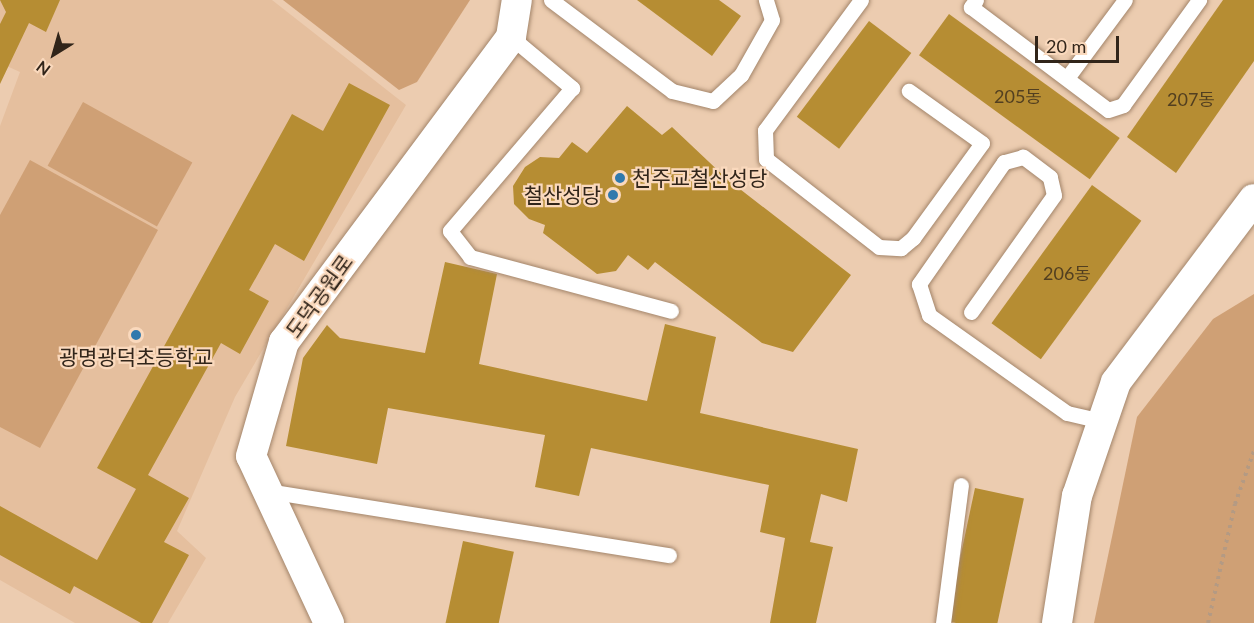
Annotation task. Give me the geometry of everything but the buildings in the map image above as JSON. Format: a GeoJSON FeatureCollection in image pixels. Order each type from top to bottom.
{"type":"FeatureCollection","features":[{"type":"Feature","properties":{"kind":"street","name":"도덕공원로"},"geometry":{"type":"LineString","coordinates":[[329,623],[250,456],[284,342],[511,37],[517,0]]}},
{"type":"Feature","properties":{"kind":"street"},"geometry":{"type":"LineString","coordinates":[[1057,623],[1077,496],[1116,382],[1254,199]]}},
{"type":"Feature","properties":{"kind":"lane"},"geometry":{"type":"LineString","coordinates":[[551,0],[672,91],[713,101],[741,75],[772,20],[766,0]]}},
{"type":"Feature","properties":{"kind":"lane"},"geometry":{"type":"LineString","coordinates":[[861,0],[765,130],[766,159],[879,247],[901,248],[914,238],[982,143],[909,91]]}},
{"type":"Feature","properties":{"kind":"lane"},"geometry":{"type":"LineString","coordinates":[[976,0],[971,7],[1108,110],[1123,105],[1199,0]]}},
{"type":"Feature","properties":{"kind":"lane"},"geometry":{"type":"LineString","coordinates":[[1067,78],[1125,0]]}},
{"type":"Feature","properties":{"kind":"lane"},"geometry":{"type":"LineString","coordinates":[[511,37],[573,88],[450,231],[470,257],[671,311]]}},
{"type":"Feature","properties":{"kind":"lane"},"geometry":{"type":"LineString","coordinates":[[971,312],[1054,195],[1050,177],[1023,157],[1004,162],[919,284],[929,315],[1067,413],[1101,421]]}},
{"type":"Feature","properties":{"kind":"lane"},"geometry":{"type":"LineString","coordinates":[[943,623],[961,485]]}},
{"type":"Feature","properties":{"kind":"lane"},"geometry":{"type":"LineString","coordinates":[[268,491],[669,555]]}},
{"type":"Feature","properties":{"kind":"path"},"geometry":{"type":"LineString","coordinates":[[1208,623],[1235,504],[1254,451]]}},
{"type":"Feature","properties":{"kind":"shaded area","name":"광명광덕초등학교"},"geometry":{"type":"Polygon","coordinates":[[[0,0],[272,0],[406,105],[235,397],[177,531],[206,558],[168,623],[75,623],[0,580],[0,126],[20,72],[0,63],[0,0]]]}},
{"type":"Feature","properties":{"kind":"shaded area"},"geometry":{"type":"Polygon","coordinates":[[[283,0],[470,0],[417,82],[399,90],[283,0]]]}},
{"type":"Feature","properties":{"kind":"shaded area"},"geometry":{"type":"Polygon","coordinates":[[[83,102],[192,163],[157,226],[48,166],[83,102]]]}},
{"type":"Feature","properties":{"kind":"shaded area"},"geometry":{"type":"Polygon","coordinates":[[[30,160],[158,230],[40,448],[0,427],[0,215],[30,160]]]}},
{"type":"Feature","properties":{"kind":"shaded area"},"geometry":{"type":"Polygon","coordinates":[[[1254,294],[1254,623],[1094,623],[1137,417],[1213,319],[1254,294]]]}},
{"type":"Feature","properties":{"kind":"place","name":"천주교철산성당"},"geometry":{"type":"Point","coordinates":[620,178]}},
{"type":"Feature","properties":{"kind":"place","name":"철산성당"},"geometry":{"type":"Point","coordinates":[613,195]}},
{"type":"Feature","properties":{"kind":"place","name":"광명광덕초등학교"},"geometry":{"type":"Point","coordinates":[136,335]}}]}
